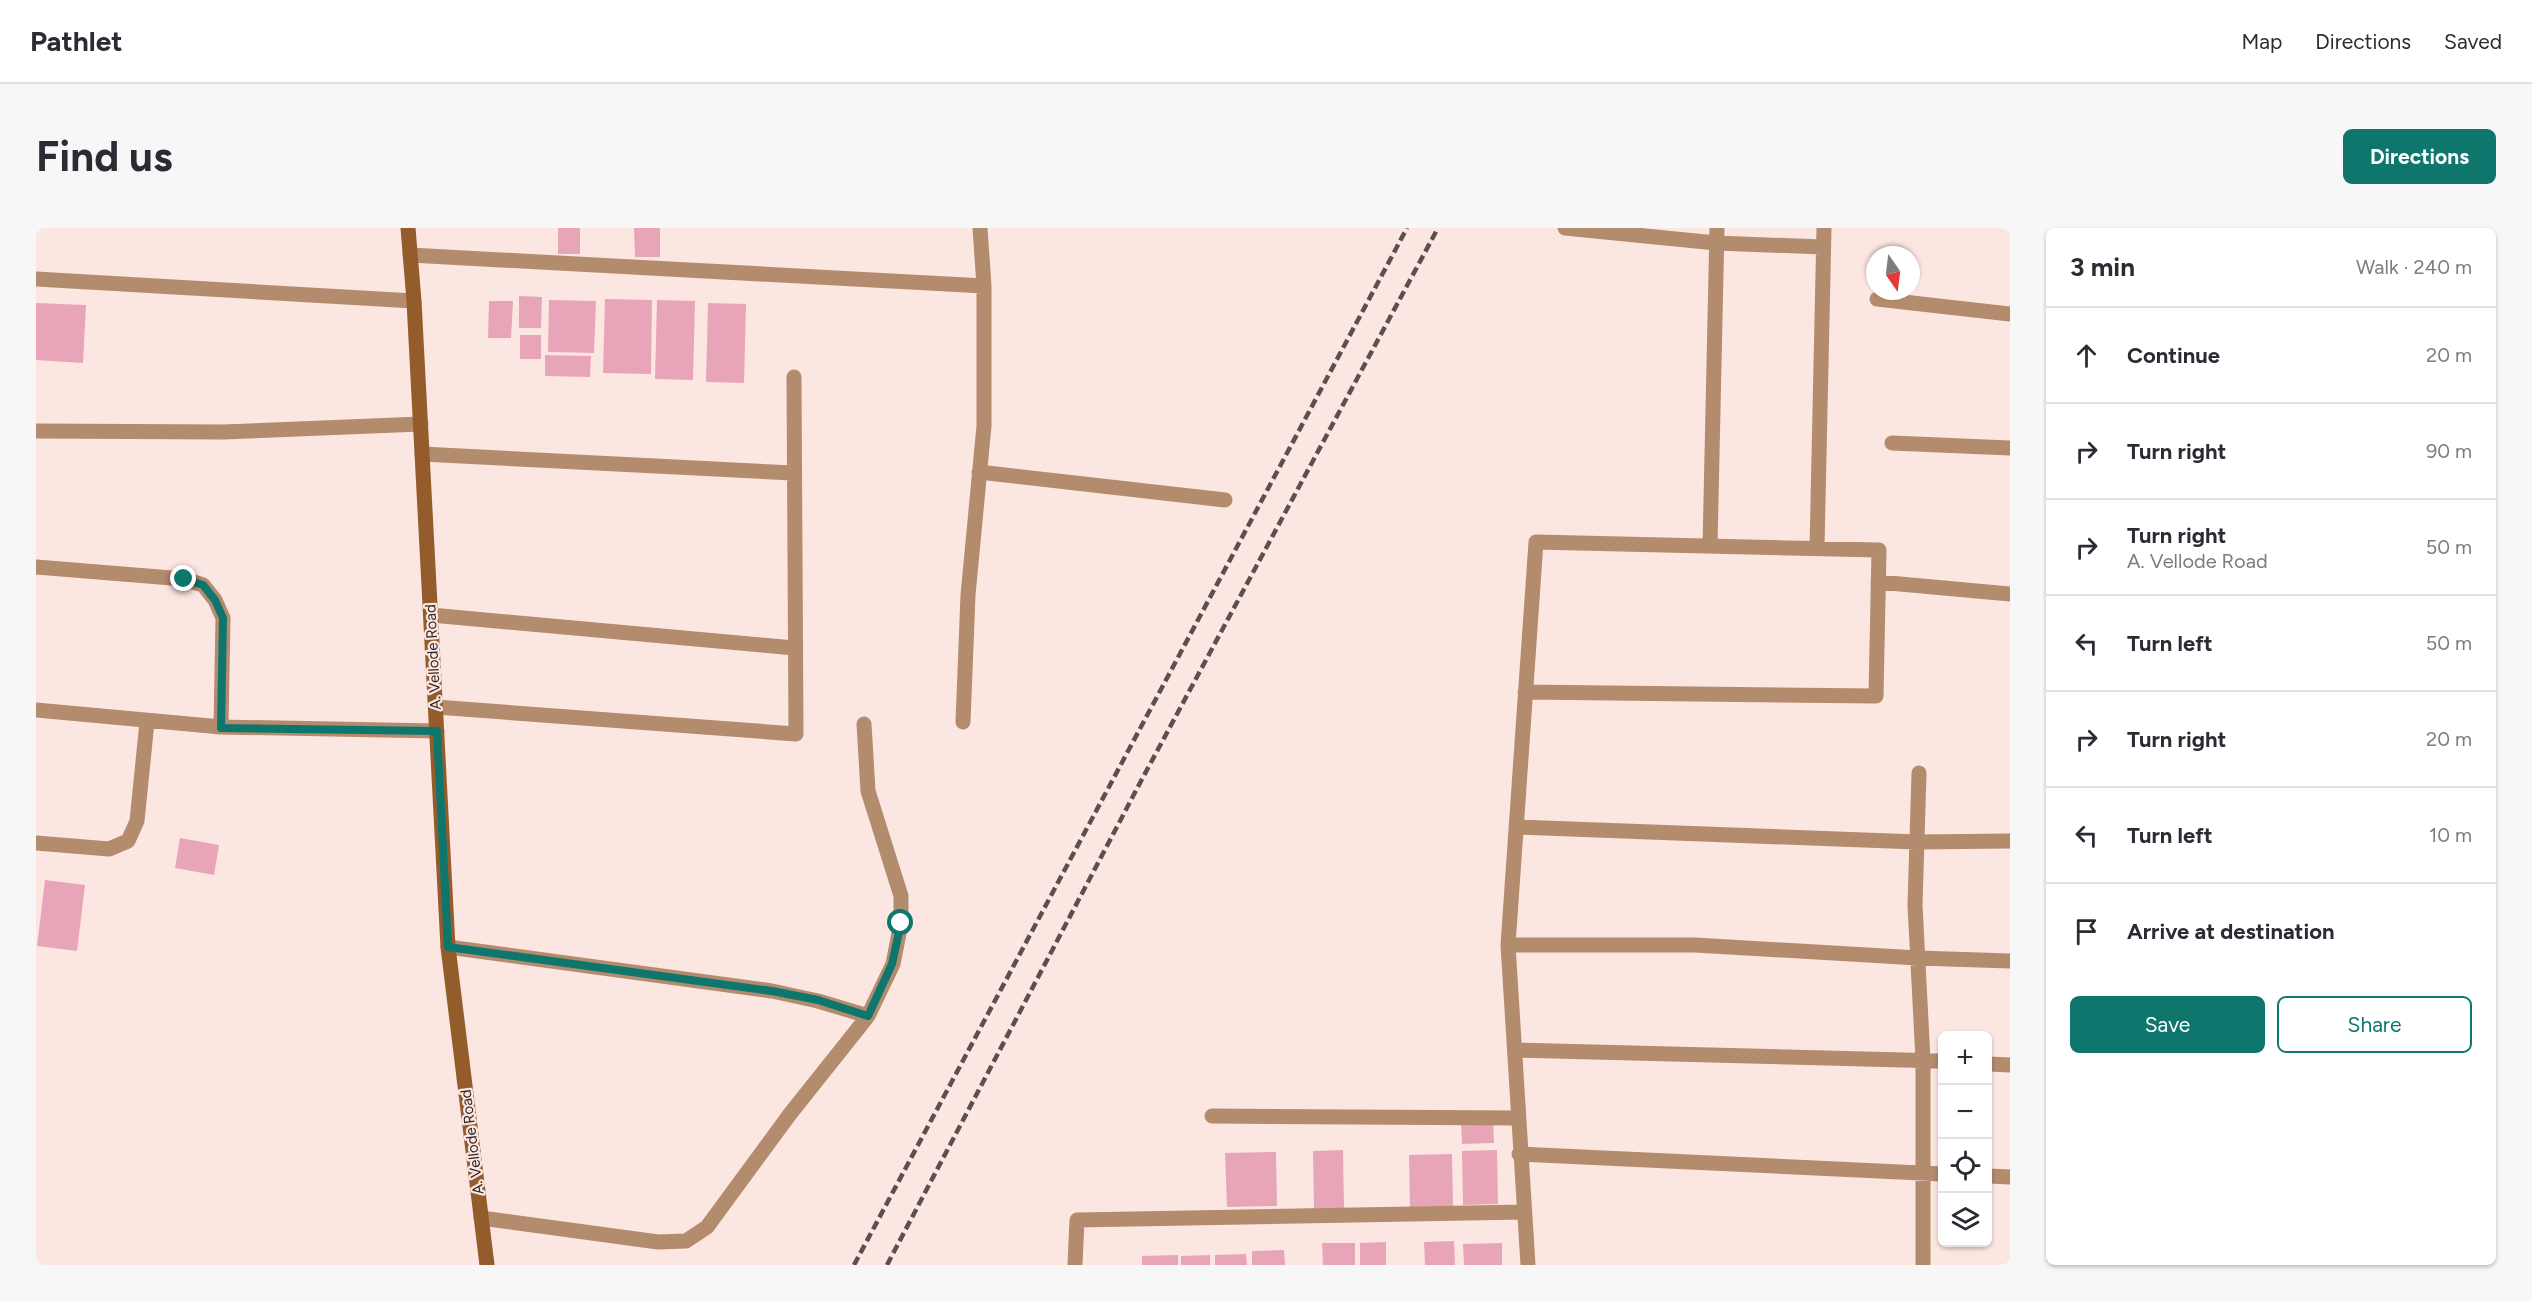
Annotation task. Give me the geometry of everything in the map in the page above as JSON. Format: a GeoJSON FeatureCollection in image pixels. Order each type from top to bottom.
{"type":"FeatureCollection","features":[{"type":"Feature","properties":{"kind":"main road","name":"A. Vellode Road"},"geometry":{"type":"LineString","coordinates":[[408,228],[423,454],[448,947],[487,1265]]}},
{"type":"Feature","properties":{"kind":"street"},"geometry":{"type":"LineString","coordinates":[[963,722],[968,595],[984,426],[984,285],[980,228]]}},
{"type":"Feature","properties":{"kind":"street"},"geometry":{"type":"LineString","coordinates":[[1565,228],[1717,236],[1823,247]]}},
{"type":"Feature","properties":{"kind":"street"},"geometry":{"type":"LineString","coordinates":[[1817,548],[1824,228]]}},
{"type":"Feature","properties":{"kind":"street"},"geometry":{"type":"LineString","coordinates":[[1710,546],[1717,236]]}},
{"type":"Feature","properties":{"kind":"street"},"geometry":{"type":"LineString","coordinates":[[410,255],[984,285]]}},
{"type":"Feature","properties":{"kind":"street"},"geometry":{"type":"LineString","coordinates":[[36,279],[414,301]]}},
{"type":"Feature","properties":{"kind":"street"},"geometry":{"type":"LineString","coordinates":[[1894,300],[2010,314]]}},
{"type":"Feature","properties":{"kind":"street"},"geometry":{"type":"LineString","coordinates":[[436,707],[796,734],[794,376]]}},
{"type":"Feature","properties":{"kind":"street"},"geometry":{"type":"LineString","coordinates":[[36,430],[223,432],[421,424]]}},
{"type":"Feature","properties":{"kind":"street"},"geometry":{"type":"LineString","coordinates":[[1892,443],[2010,448]]}},
{"type":"Feature","properties":{"kind":"street"},"geometry":{"type":"LineString","coordinates":[[423,454],[793,473]]}},
{"type":"Feature","properties":{"kind":"street"},"geometry":{"type":"LineString","coordinates":[[979,472],[1225,501]]}},
{"type":"Feature","properties":{"kind":"street"},"geometry":{"type":"LineString","coordinates":[[1525,692],[1876,696],[1879,550],[1536,542],[1525,692],[1508,945],[1519,1154],[1528,1265]]}},
{"type":"Feature","properties":{"kind":"street"},"geometry":{"type":"LineString","coordinates":[[36,567],[184,579],[203,585],[215,600],[223,618],[221,728]]}},
{"type":"Feature","properties":{"kind":"street"},"geometry":{"type":"LineString","coordinates":[[1878,582],[2010,594]]}},
{"type":"Feature","properties":{"kind":"street"},"geometry":{"type":"LineString","coordinates":[[431,615],[794,648]]}},
{"type":"Feature","properties":{"kind":"street"},"geometry":{"type":"LineString","coordinates":[[36,710],[221,728],[437,731]]}},
{"type":"Feature","properties":{"kind":"street"},"geometry":{"type":"LineString","coordinates":[[36,843],[110,849],[128,842],[137,821],[147,722]]}},
{"type":"Feature","properties":{"kind":"street"},"geometry":{"type":"LineString","coordinates":[[481,1218],[658,1242],[686,1241],[707,1227],[790,1114],[868,1016],[892,964],[901,923],[901,896],[868,791],[864,724]]}},
{"type":"Feature","properties":{"kind":"street"},"geometry":{"type":"LineString","coordinates":[[1919,773],[1915,904],[1923,1060],[1923,1265]]}},
{"type":"Feature","properties":{"kind":"street"},"geometry":{"type":"LineString","coordinates":[[1516,826],[1917,842],[2010,841]]}},
{"type":"Feature","properties":{"kind":"street"},"geometry":{"type":"LineString","coordinates":[[1508,945],[1695,945],[2010,961]]}},
{"type":"Feature","properties":{"kind":"street"},"geometry":{"type":"LineString","coordinates":[[448,947],[772,991],[818,1000],[868,1016]]}},
{"type":"Feature","properties":{"kind":"street"},"geometry":{"type":"LineString","coordinates":[[1515,1050],[1938,1062]]}},
{"type":"Feature","properties":{"kind":"street"},"geometry":{"type":"LineString","coordinates":[[1992,1064],[2010,1065]]}},
{"type":"Feature","properties":{"kind":"street"},"geometry":{"type":"LineString","coordinates":[[1212,1116],[1518,1118]]}},
{"type":"Feature","properties":{"kind":"street"},"geometry":{"type":"LineString","coordinates":[[1519,1154],[1938,1174]]}},
{"type":"Feature","properties":{"kind":"street"},"geometry":{"type":"LineString","coordinates":[[1992,1176],[2010,1177]]}},
{"type":"Feature","properties":{"kind":"street"},"geometry":{"type":"LineString","coordinates":[[1075,1265],[1077,1220],[1524,1212]]}},
{"type":"Feature","properties":{"kind":"building"},"geometry":{"type":"Polygon","coordinates":[[[558,228],[580,228],[580,254],[558,254],[558,228]]]}},
{"type":"Feature","properties":{"kind":"building"},"geometry":{"type":"Polygon","coordinates":[[[634,228],[660,228],[660,257],[635,257],[634,228]]]}},
{"type":"Feature","properties":{"kind":"building"},"geometry":{"type":"Polygon","coordinates":[[[519,296],[542,297],[541,328],[519,328],[519,296]]]}},
{"type":"Feature","properties":{"kind":"building"},"geometry":{"type":"Polygon","coordinates":[[[605,299],[652,300],[651,374],[603,373],[605,299]]]}},
{"type":"Feature","properties":{"kind":"building"},"geometry":{"type":"Polygon","coordinates":[[[549,300],[596,301],[594,353],[548,352],[549,300]]]}},
{"type":"Feature","properties":{"kind":"building"},"geometry":{"type":"Polygon","coordinates":[[[657,300],[695,301],[693,380],[655,379],[657,300]]]}},
{"type":"Feature","properties":{"kind":"building"},"geometry":{"type":"Polygon","coordinates":[[[489,301],[513,301],[511,338],[488,338],[489,301]]]}},
{"type":"Feature","properties":{"kind":"building"},"geometry":{"type":"Polygon","coordinates":[[[36,303],[86,305],[83,363],[36,360],[36,303]]]}},
{"type":"Feature","properties":{"kind":"building"},"geometry":{"type":"Polygon","coordinates":[[[708,303],[746,304],[744,383],[706,382],[708,303]]]}},
{"type":"Feature","properties":{"kind":"building"},"geometry":{"type":"Polygon","coordinates":[[[520,335],[541,335],[541,359],[520,359],[520,335]]]}},
{"type":"Feature","properties":{"kind":"building"},"geometry":{"type":"Polygon","coordinates":[[[545,355],[591,356],[590,377],[545,376],[545,355]]]}},
{"type":"Feature","properties":{"kind":"building"},"geometry":{"type":"Polygon","coordinates":[[[180,838],[219,845],[214,875],[175,868],[180,838]]]}},
{"type":"Feature","properties":{"kind":"building"},"geometry":{"type":"Polygon","coordinates":[[[45,880],[85,885],[77,951],[37,946],[45,880]]]}},
{"type":"Feature","properties":{"kind":"building"},"geometry":{"type":"Polygon","coordinates":[[[1493,1120],[1494,1143],[1462,1144],[1461,1122],[1493,1120]]]}},
{"type":"Feature","properties":{"kind":"building"},"geometry":{"type":"Polygon","coordinates":[[[1343,1150],[1344,1208],[1314,1209],[1313,1151],[1343,1150]]]}},
{"type":"Feature","properties":{"kind":"building"},"geometry":{"type":"Polygon","coordinates":[[[1497,1150],[1498,1204],[1463,1205],[1462,1151],[1497,1150]]]}},
{"type":"Feature","properties":{"kind":"building"},"geometry":{"type":"Polygon","coordinates":[[[1276,1152],[1277,1206],[1227,1207],[1225,1153],[1276,1152]]]}},
{"type":"Feature","properties":{"kind":"building"},"geometry":{"type":"Polygon","coordinates":[[[1452,1154],[1453,1206],[1410,1207],[1409,1155],[1452,1154]]]}},
{"type":"Feature","properties":{"kind":"building"},"geometry":{"type":"Polygon","coordinates":[[[1454,1241],[1455,1265],[1425,1265],[1424,1242],[1454,1241]]]}},
{"type":"Feature","properties":{"kind":"building"},"geometry":{"type":"Polygon","coordinates":[[[1386,1242],[1386,1265],[1360,1265],[1360,1243],[1386,1242]]]}},
{"type":"Feature","properties":{"kind":"building"},"geometry":{"type":"Polygon","coordinates":[[[1322,1243],[1355,1243],[1355,1265],[1323,1265],[1322,1243]]]}},
{"type":"Feature","properties":{"kind":"building"},"geometry":{"type":"Polygon","coordinates":[[[1502,1243],[1502,1265],[1464,1265],[1463,1244],[1502,1243]]]}},
{"type":"Feature","properties":{"kind":"building"},"geometry":{"type":"Polygon","coordinates":[[[1284,1250],[1285,1265],[1252,1265],[1252,1251],[1284,1250]]]}},
{"type":"Feature","properties":{"kind":"building"},"geometry":{"type":"Polygon","coordinates":[[[1246,1254],[1247,1265],[1215,1265],[1215,1255],[1246,1254]]]}},
{"type":"Feature","properties":{"kind":"building"},"geometry":{"type":"Polygon","coordinates":[[[1178,1255],[1178,1265],[1142,1265],[1142,1256],[1178,1255]]]}},
{"type":"Feature","properties":{"kind":"building"},"geometry":{"type":"Polygon","coordinates":[[[1210,1255],[1210,1265],[1181,1265],[1181,1256],[1210,1255]]]}},
{"type":"Feature","properties":{"kind":"railway"},"geometry":{"type":"LineString","coordinates":[[854,1265],[1407,228]]}},
{"type":"Feature","properties":{"kind":"railway"},"geometry":{"type":"LineString","coordinates":[[887,1265],[1141,781],[1438,228]]}},
{"type":"Feature","properties":{"kind":"route"},"geometry":{"type":"LineString","coordinates":[[184,579],[203,585],[215,600],[223,618],[221,728],[437,731],[448,947],[772,991],[818,1000],[868,1016],[892,964],[901,923]]}}]}
